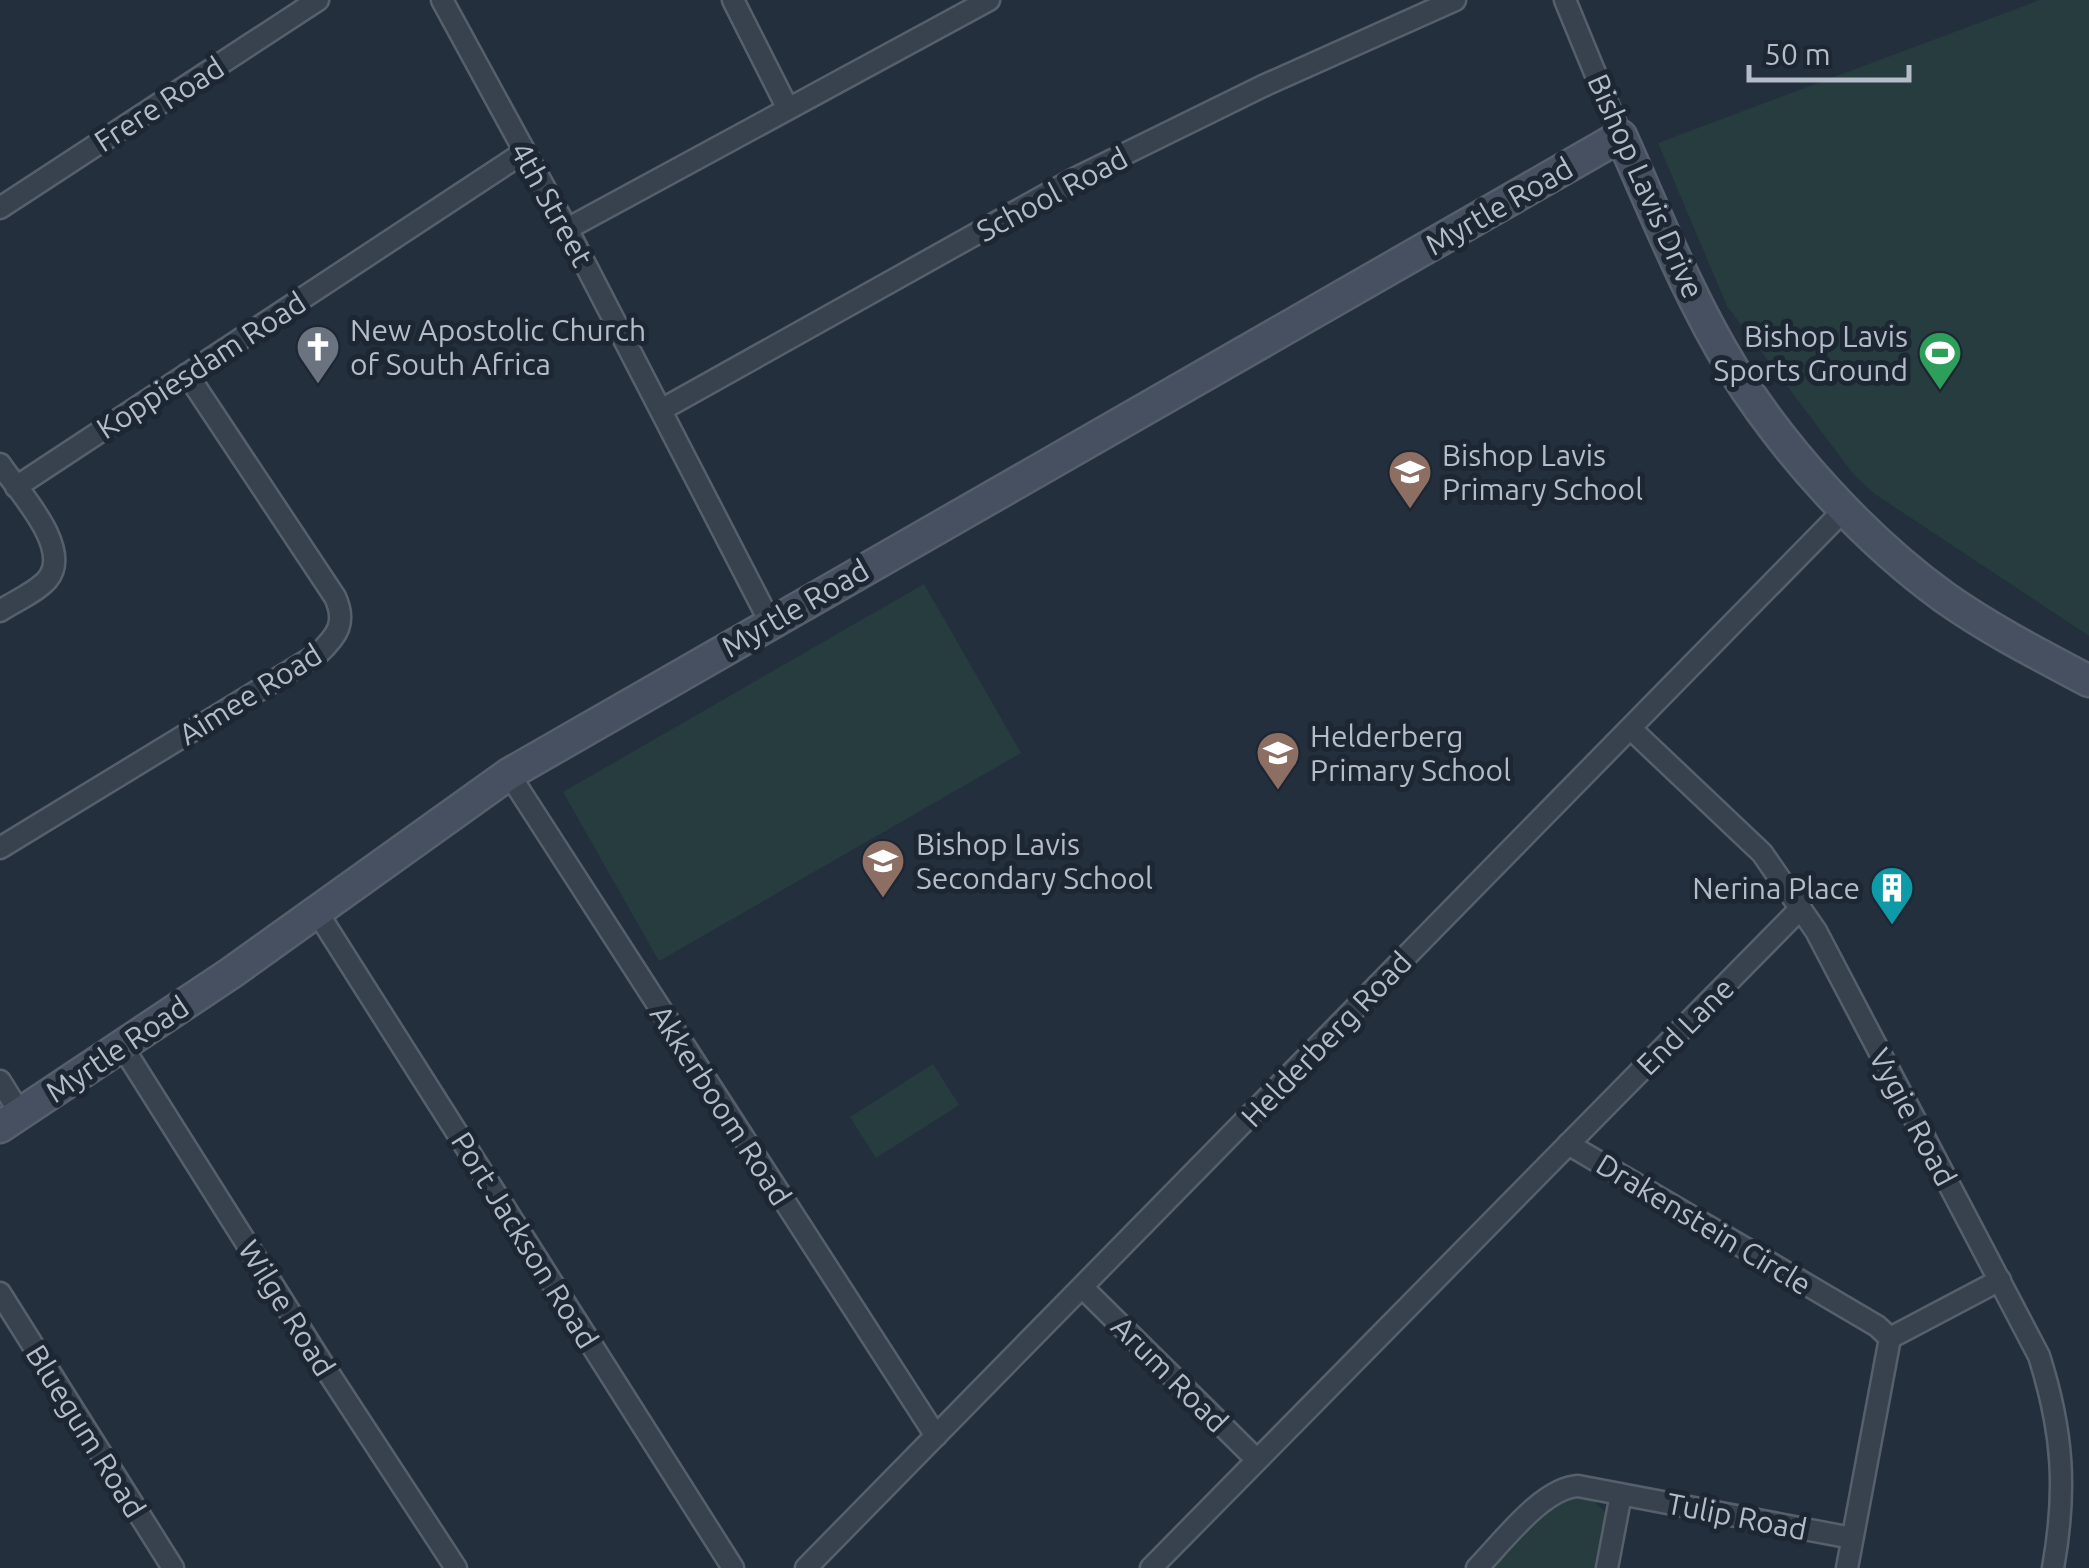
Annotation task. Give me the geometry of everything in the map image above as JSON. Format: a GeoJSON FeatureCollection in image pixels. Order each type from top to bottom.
{"type":"FeatureCollection","features":[{"type":"Feature","properties":{"kind":"street","name":"Frere Road"},"geometry":{"type":"LineString","coordinates":[[0,208],[318,0]]}},
{"type":"Feature","properties":{"kind":"street","name":"4th Street"},"geometry":{"type":"LineString","coordinates":[[442,0],[567,229],[770,622]]}},
{"type":"Feature","properties":{"kind":"street"},"geometry":{"type":"LineString","coordinates":[[733,0],[788,109]]}},
{"type":"Feature","properties":{"kind":"street"},"geometry":{"type":"LineString","coordinates":[[567,229],[989,0]]}},
{"type":"Feature","properties":{"kind":"street","name":"School Road"},"geometry":{"type":"LineString","coordinates":[[661,410],[1076,178],[1264,86],[1454,0]]}},
{"type":"Feature","properties":{"kind":"street","name":"Bishop Lavis Drive"},"geometry":{"type":"LineString","coordinates":[[1565,0],[1688,285],[1732,368],[1773,426],[1845,509],[1894,556],[1945,597],[2089,681]]}},
{"type":"Feature","properties":{"kind":"street","name":"Myrtle Road"},"geometry":{"type":"LineString","coordinates":[[10,1120],[316,912],[508,774],[1621,136]]}},
{"type":"Feature","properties":{"kind":"street","name":"Koppiesdam Road"},"geometry":{"type":"LineString","coordinates":[[16,487],[524,153]]}},
{"type":"Feature","properties":{"kind":"street","name":"Aimee Road"},"geometry":{"type":"LineString","coordinates":[[0,848],[318,654],[335,638],[342,623],[335,598],[187,374]]}},
{"type":"Feature","properties":{"kind":"street"},"geometry":{"type":"LineString","coordinates":[[0,464],[50,537],[56,560],[41,585],[0,610]]}},
{"type":"Feature","properties":{"kind":"street","name":"Helderberg Road"},"geometry":{"type":"LineString","coordinates":[[806,1568],[1845,509]]}},
{"type":"Feature","properties":{"kind":"street","name":"Vygie Road"},"geometry":{"type":"LineString","coordinates":[[1630,728],[1762,853],[1802,908],[2039,1356],[2060,1432],[2061,1522],[2052,1568]]}},
{"type":"Feature","properties":{"kind":"street","name":"Akkerboom Road"},"geometry":{"type":"LineString","coordinates":[[508,774],[936,1436]]}},
{"type":"Feature","properties":{"kind":"street","name":"End Lane"},"geometry":{"type":"LineString","coordinates":[[1568,1144],[1802,908]]}},
{"type":"Feature","properties":{"kind":"street","name":"Port Jackson Road"},"geometry":{"type":"LineString","coordinates":[[316,912],[733,1568]]}},
{"type":"Feature","properties":{"kind":"street","name":"Wilge Road"},"geometry":{"type":"LineString","coordinates":[[122,1046],[456,1568]]}},
{"type":"Feature","properties":{"kind":"street"},"geometry":{"type":"LineString","coordinates":[[0,1081],[10,1120]]}},
{"type":"Feature","properties":{"kind":"street","name":"Drakenstein Circle"},"geometry":{"type":"LineString","coordinates":[[1151,1568],[1568,1144],[1877,1326],[1890,1338]]}},
{"type":"Feature","properties":{"kind":"street"},"geometry":{"type":"LineString","coordinates":[[1847,1568],[1890,1338],[2000,1280]]}},
{"type":"Feature","properties":{"kind":"street","name":"Arum Road"},"geometry":{"type":"LineString","coordinates":[[1082,1287],[1257,1460]]}},
{"type":"Feature","properties":{"kind":"street","name":"Bluegum Road"},"geometry":{"type":"LineString","coordinates":[[0,1293],[173,1568]]}},
{"type":"Feature","properties":{"kind":"street","name":"Tulip Road"},"geometry":{"type":"LineString","coordinates":[[1477,1568],[1538,1505],[1564,1487],[1578,1486],[1852,1538]]}},
{"type":"Feature","properties":{"kind":"street"},"geometry":{"type":"LineString","coordinates":[[1607,1568],[1621,1494]]}},
{"type":"Feature","properties":{"kind":"green space","name":"Bishop Lavis Sports Ground"},"geometry":{"type":"Polygon","coordinates":[[[2040,0],[2089,0],[2089,636],[1875,494],[1854,475],[1727,306],[1658,143],[2040,0]]]}},
{"type":"Feature","properties":{"kind":"green space"},"geometry":{"type":"Polygon","coordinates":[[[924,584],[1021,753],[659,961],[563,792],[924,584]]]}},
{"type":"Feature","properties":{"kind":"green space"},"geometry":{"type":"Polygon","coordinates":[[[933,1064],[959,1105],[876,1158],[850,1117],[933,1064]]]}},
{"type":"Feature","properties":{"kind":"green space"},"geometry":{"type":"Polygon","coordinates":[[[1567,1494],[1589,1496],[1605,1512],[1599,1568],[1490,1568],[1559,1498],[1567,1494]]]}},
{"type":"Feature","properties":{"kind":"place","name":"New Apostolic Church of South Africa"},"geometry":{"type":"Point","coordinates":[318,385]}},
{"type":"Feature","properties":{"kind":"place","name":"Bishop Lavis Sports Ground"},"geometry":{"type":"Point","coordinates":[1940,391]}},
{"type":"Feature","properties":{"kind":"place","name":"Bishop Lavis Primary School"},"geometry":{"type":"Point","coordinates":[1410,510]}},
{"type":"Feature","properties":{"kind":"place","name":"Helderberg Primary School"},"geometry":{"type":"Point","coordinates":[1278,791]}},
{"type":"Feature","properties":{"kind":"place","name":"Bishop Lavis Secondary School"},"geometry":{"type":"Point","coordinates":[883,899]}},
{"type":"Feature","properties":{"kind":"place","name":"Nerina Place"},"geometry":{"type":"Point","coordinates":[1892,926]}}]}
